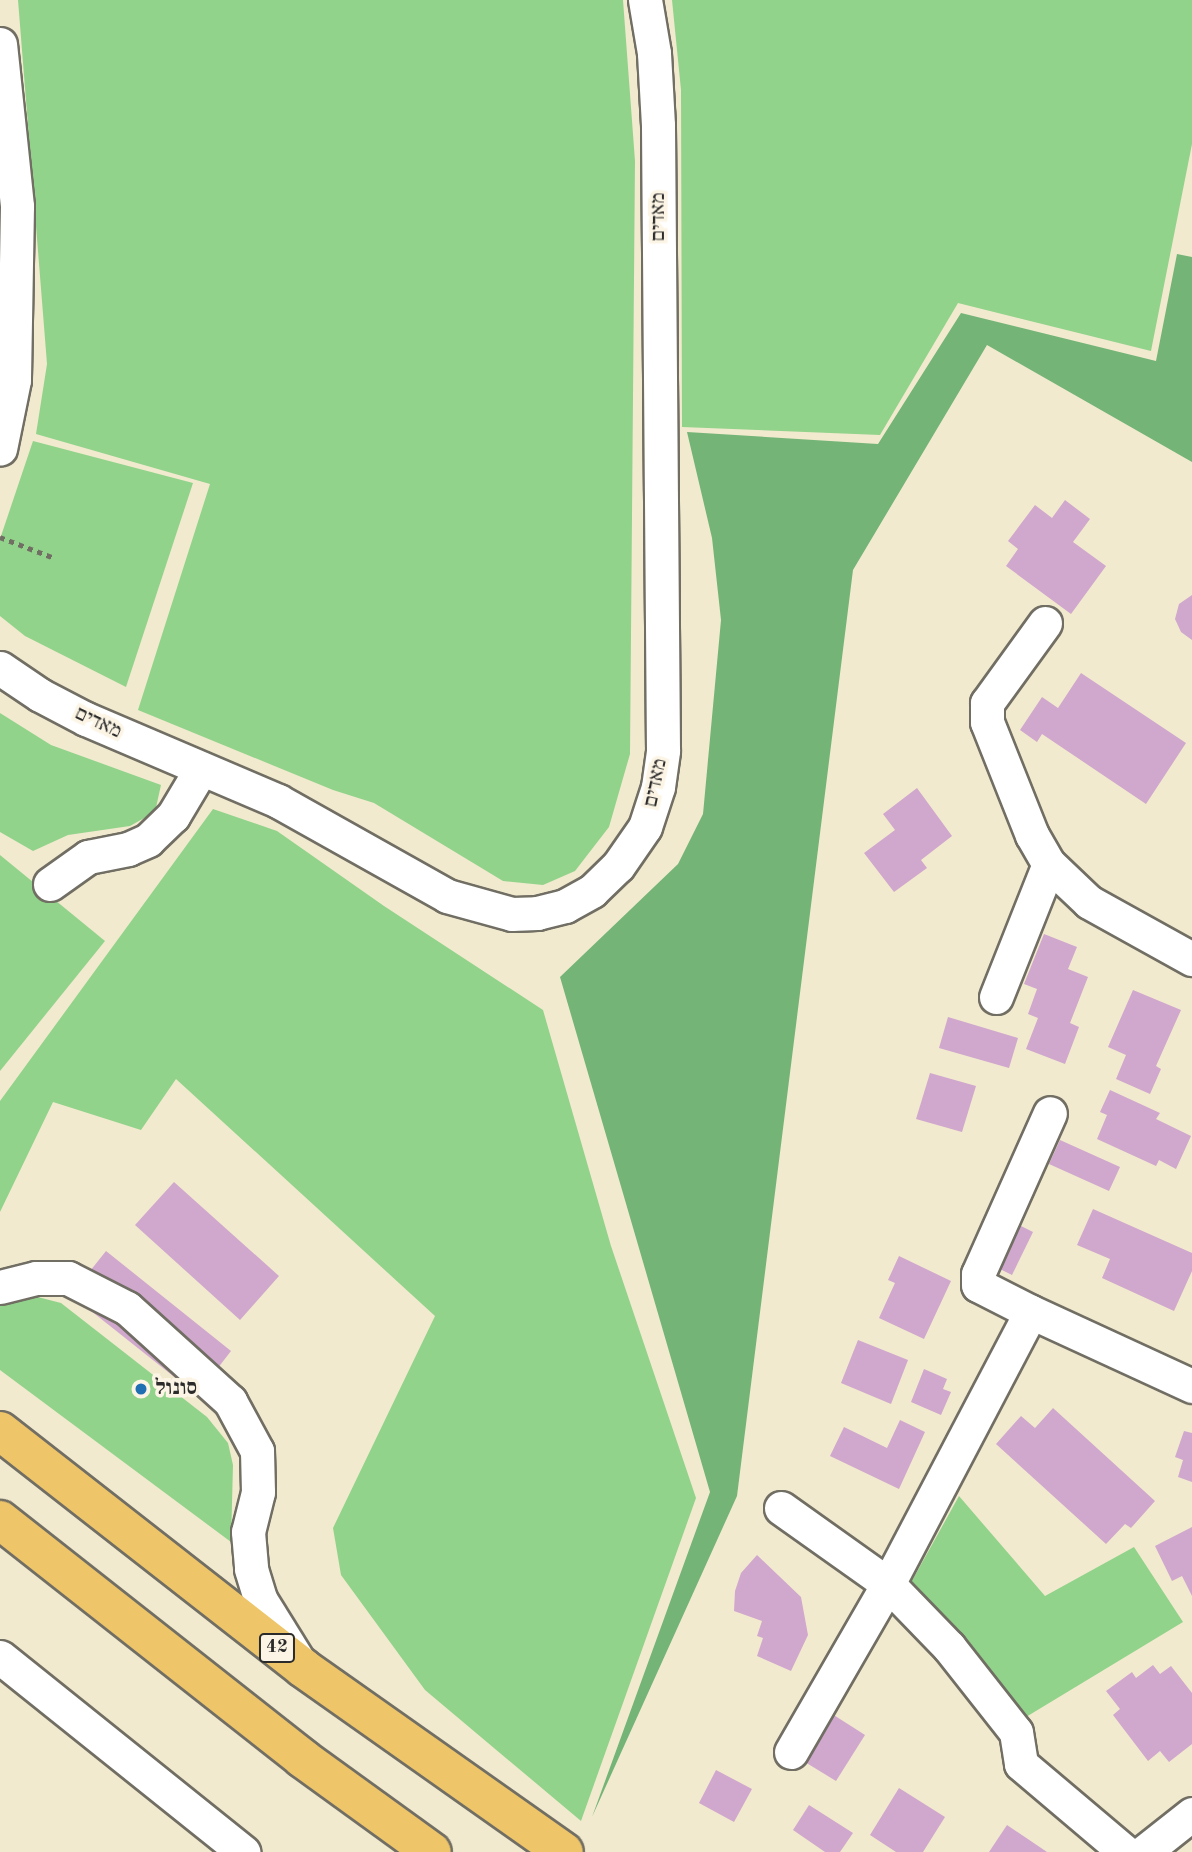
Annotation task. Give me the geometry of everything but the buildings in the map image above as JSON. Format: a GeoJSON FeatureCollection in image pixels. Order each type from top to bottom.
{"type":"FeatureCollection","features":[{"type":"Feature","properties":{"kind":"highway","name":"42"},"geometry":{"type":"LineString","coordinates":[[0,1431],[303,1668],[564,1852]]}},
{"type":"Feature","properties":{"kind":"highway"},"geometry":{"type":"LineString","coordinates":[[0,1520],[302,1758],[432,1852]]}},
{"type":"Feature","properties":{"kind":"street","name":"מאדים"},"geometry":{"type":"LineString","coordinates":[[0,668],[40,695],[86,719],[278,801],[447,896],[512,914],[537,913],[565,906],[592,891],[618,866],[645,827],[658,787],[663,736],[658,125],[654,53],[645,0]]}},
{"type":"Feature","properties":{"kind":"street"},"geometry":{"type":"LineString","coordinates":[[0,44],[17,206],[14,380],[0,449]]}},
{"type":"Feature","properties":{"kind":"street"},"geometry":{"type":"LineString","coordinates":[[1045,623],[987,703],[987,722],[1032,835],[1049,864],[1090,902],[1192,959]]}},
{"type":"Feature","properties":{"kind":"street"},"geometry":{"type":"LineString","coordinates":[[50,884],[88,857],[128,849],[148,840],[173,816],[201,769]]}},
{"type":"Feature","properties":{"kind":"street"},"geometry":{"type":"LineString","coordinates":[[996,997],[1049,864]]}},
{"type":"Feature","properties":{"kind":"street"},"geometry":{"type":"LineString","coordinates":[[1050,1113],[978,1274],[978,1286],[1192,1386]]}},
{"type":"Feature","properties":{"kind":"street"},"geometry":{"type":"LineString","coordinates":[[0,1287],[36,1278],[68,1278],[127,1308],[230,1401],[257,1451],[258,1492],[247,1532],[251,1569],[260,1599],[303,1668]]}},
{"type":"Feature","properties":{"kind":"street"},"geometry":{"type":"LineString","coordinates":[[791,1752],[888,1584],[1031,1311]]}},
{"type":"Feature","properties":{"kind":"street"},"geometry":{"type":"LineString","coordinates":[[780,1508],[888,1584],[949,1647],[1016,1732],[1021,1764],[1125,1852]]}},
{"type":"Feature","properties":{"kind":"street"},"geometry":{"type":"LineString","coordinates":[[0,1657],[243,1852]]}},
{"type":"Feature","properties":{"kind":"street"},"geometry":{"type":"LineString","coordinates":[[1143,1852],[1192,1814]]}},
{"type":"Feature","properties":{"kind":"path"},"geometry":{"type":"LineString","coordinates":[[0,537],[52,557]]}},
{"type":"Feature","properties":{"kind":"green space"},"geometry":{"type":"Polygon","coordinates":[[[18,0],[623,0],[635,161],[630,754],[609,827],[575,871],[543,885],[503,881],[374,803],[333,790],[138,710],[210,484],[36,434],[47,364],[18,0]]]}},
{"type":"Feature","properties":{"kind":"green space"},"geometry":{"type":"Polygon","coordinates":[[[672,0],[1192,0],[1192,144],[1151,351],[958,303],[880,435],[682,427],[681,90],[672,0]]]}},
{"type":"Feature","properties":{"kind":"green space"},"geometry":{"type":"Polygon","coordinates":[[[1177,254],[1192,257],[1192,462],[987,345],[853,570],[737,1496],[592,1817],[710,1492],[560,977],[678,864],[703,814],[721,620],[712,538],[687,432],[878,444],[961,313],[1156,361],[1177,254]]]}},
{"type":"Feature","properties":{"kind":"green space"},"geometry":{"type":"Polygon","coordinates":[[[33,441],[193,483],[126,687],[25,636],[0,616],[0,539],[33,441]]]}},
{"type":"Feature","properties":{"kind":"green space"},"geometry":{"type":"Polygon","coordinates":[[[0,713],[51,745],[161,785],[155,812],[130,826],[68,835],[33,851],[0,832],[0,713]]]}},
{"type":"Feature","properties":{"kind":"green space"},"geometry":{"type":"Polygon","coordinates":[[[213,809],[277,831],[384,906],[543,1010],[611,1246],[696,1498],[581,1821],[425,1690],[341,1575],[333,1528],[435,1316],[176,1079],[141,1130],[53,1102],[0,1212],[0,1101],[213,809]]]}},
{"type":"Feature","properties":{"kind":"green space"},"geometry":{"type":"Polygon","coordinates":[[[0,855],[105,941],[0,1071],[0,855]]]}},
{"type":"Feature","properties":{"kind":"green space"},"geometry":{"type":"Polygon","coordinates":[[[30,1295],[61,1303],[207,1417],[228,1443],[233,1465],[231,1542],[0,1370],[0,1302],[30,1295]]]}},
{"type":"Feature","properties":{"kind":"green space"},"geometry":{"type":"Polygon","coordinates":[[[959,1496],[1045,1596],[1134,1547],[1183,1622],[1026,1717],[1008,1693],[908,1588],[959,1496]]]}},
{"type":"Feature","properties":{"kind":"place","name":"סונול"},"geometry":{"type":"Point","coordinates":[141,1389]}}]}
